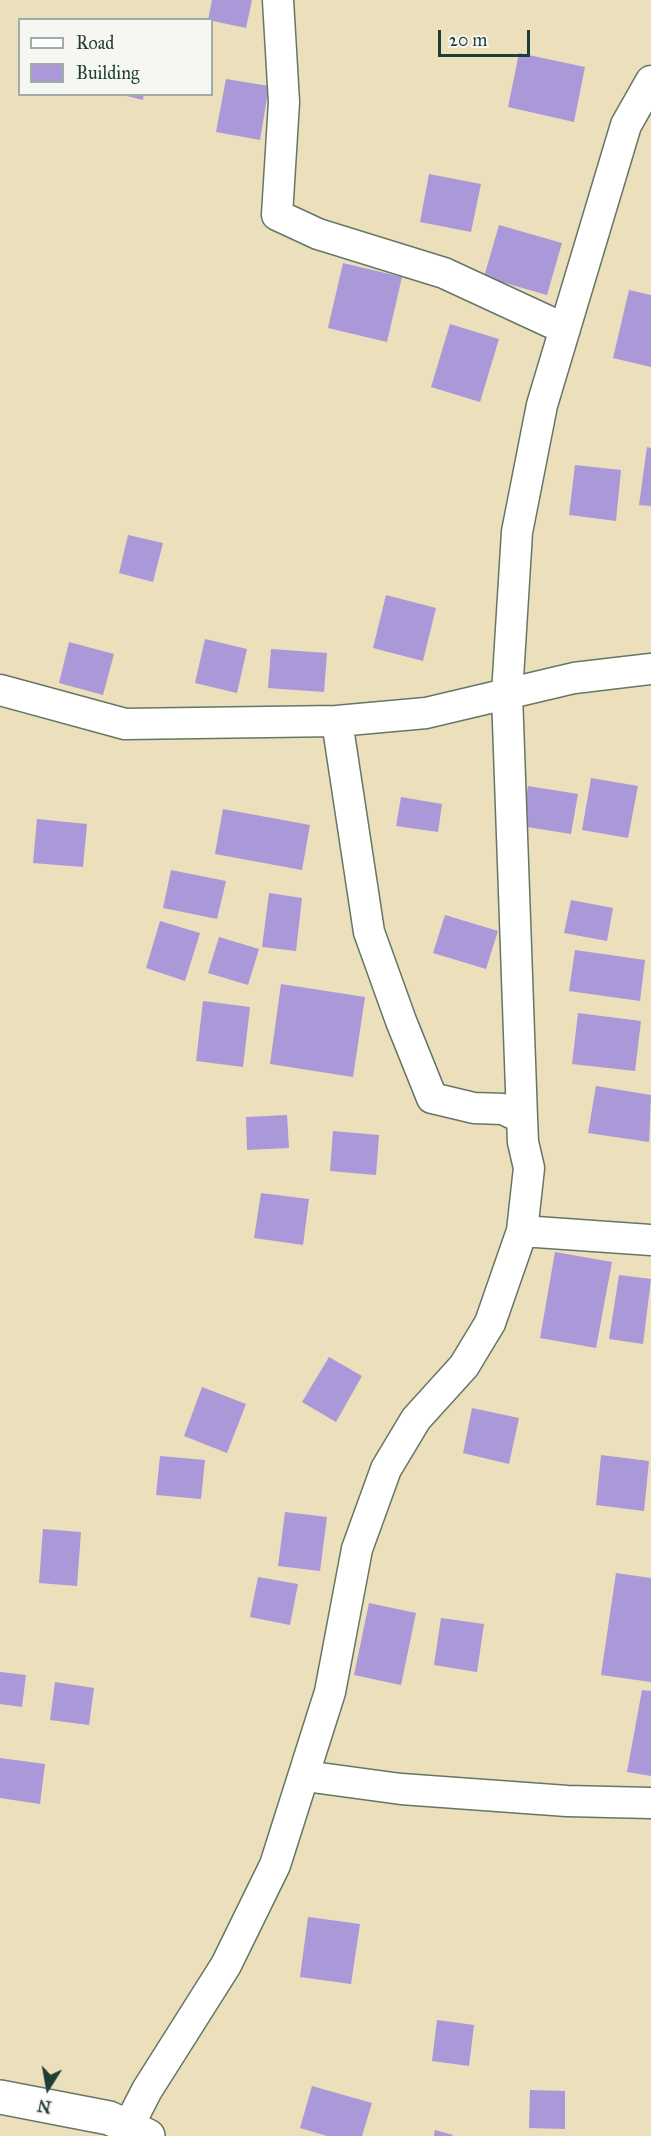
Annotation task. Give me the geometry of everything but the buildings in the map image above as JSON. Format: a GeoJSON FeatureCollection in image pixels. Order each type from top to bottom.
{"type":"FeatureCollection","features":[{"type":"Feature","properties":{"kind":"main road"},"geometry":{"type":"LineString","coordinates":[[0,2097],[109,2118],[138,2131]]}},
{"type":"Feature","properties":{"kind":"street"},"geometry":{"type":"LineString","coordinates":[[278,0],[284,102],[277,215],[318,234],[444,273],[565,329]]}},
{"type":"Feature","properties":{"kind":"street"},"geometry":{"type":"LineString","coordinates":[[138,2131],[147,2090],[226,1965],[275,1865],[330,1692],[357,1549],[386,1469],[416,1419],[464,1366],[490,1323],[522,1231],[529,1168],[523,1142],[507,694],[517,532],[542,405],[626,125],[651,81]]}},
{"type":"Feature","properties":{"kind":"street"},"geometry":{"type":"LineString","coordinates":[[0,690],[125,723],[337,721],[426,713],[574,678],[651,669]]}},
{"type":"Feature","properties":{"kind":"street"},"geometry":{"type":"LineString","coordinates":[[337,721],[369,932],[416,1063],[432,1098],[474,1108],[503,1109],[522,1118]]}},
{"type":"Feature","properties":{"kind":"street"},"geometry":{"type":"LineString","coordinates":[[522,1231],[651,1240]]}},
{"type":"Feature","properties":{"kind":"street"},"geometry":{"type":"LineString","coordinates":[[305,1776],[401,1789],[567,1801],[651,1803]]}}]}
